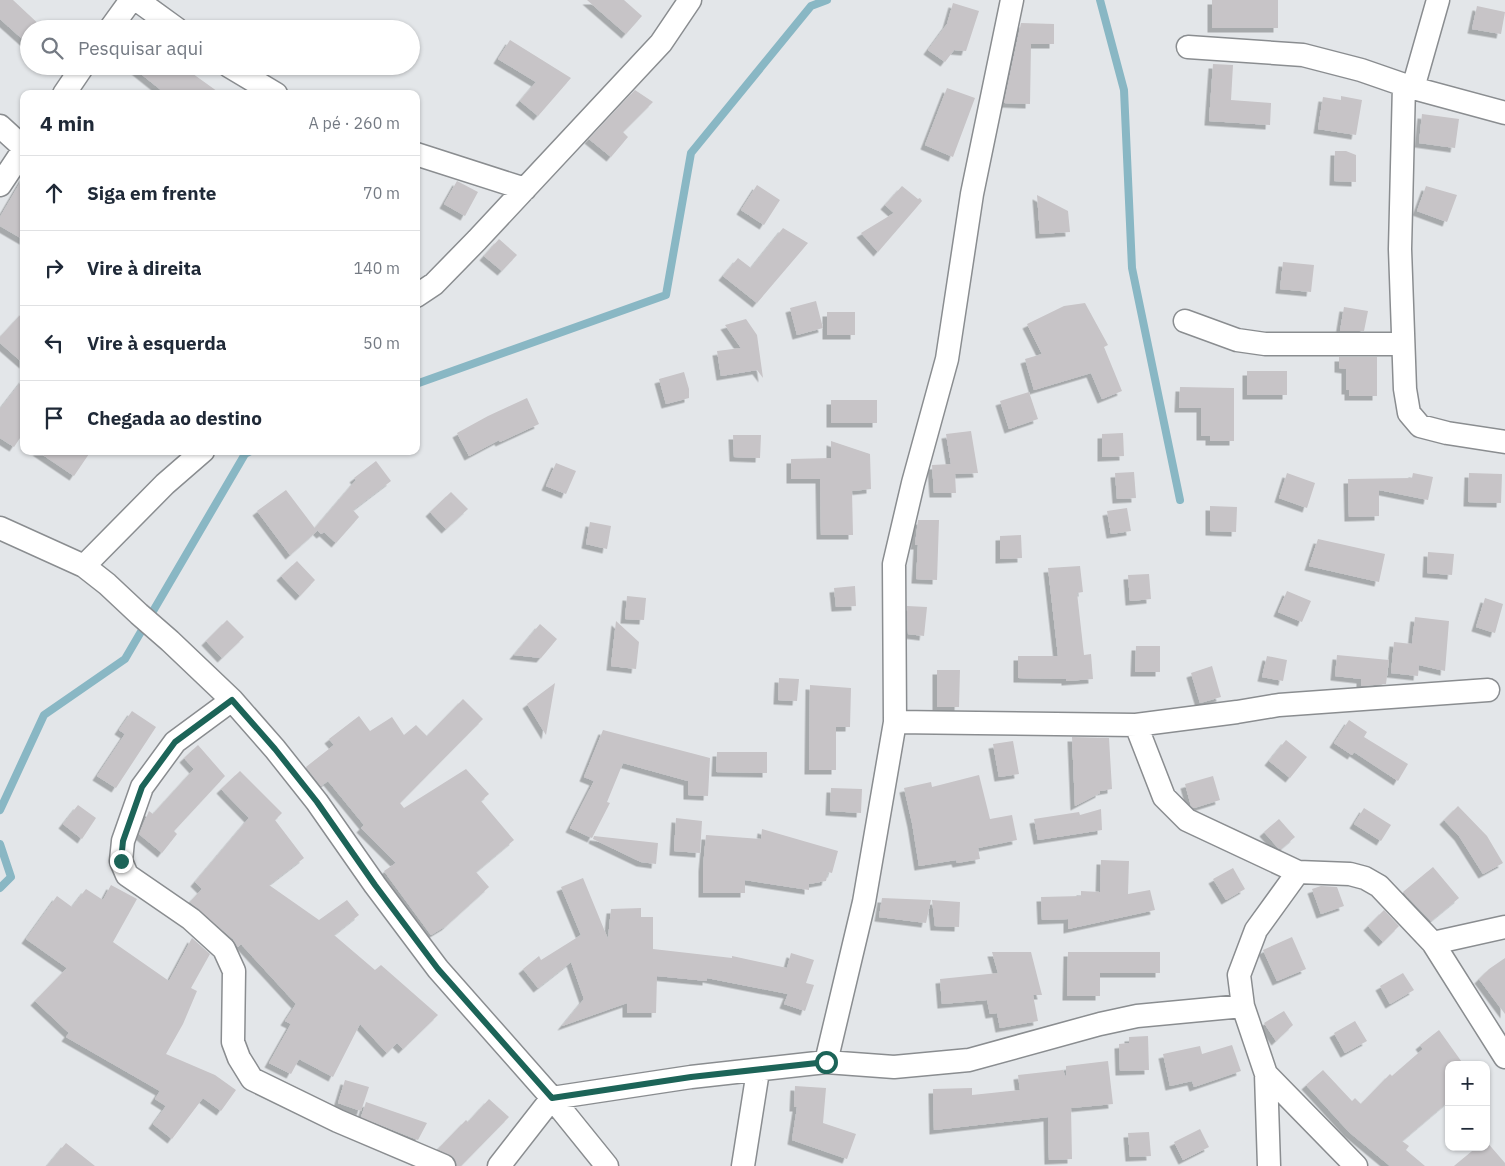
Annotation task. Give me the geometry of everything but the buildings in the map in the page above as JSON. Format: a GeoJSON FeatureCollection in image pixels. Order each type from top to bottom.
{"type":"FeatureCollection","features":[{"type":"Feature","properties":{"kind":"street"},"geometry":{"type":"LineString","coordinates":[[117,20],[131,0]]}},
{"type":"Feature","properties":{"kind":"street"},"geometry":{"type":"LineString","coordinates":[[137,0],[165,20]]}},
{"type":"Feature","properties":{"kind":"street"},"geometry":{"type":"LineString","coordinates":[[826,1062],[864,902],[895,722],[894,564],[913,482],[947,360],[972,194],[1012,0]]}},
{"type":"Feature","properties":{"kind":"street"},"geometry":{"type":"LineString","coordinates":[[1438,0],[1408,87],[1400,249],[1406,389],[1409,413],[1420,426],[1447,434],[1505,442]]}},
{"type":"Feature","properties":{"kind":"street"},"geometry":{"type":"LineString","coordinates":[[420,293],[434,284],[661,43],[686,2]]}},
{"type":"Feature","properties":{"kind":"street"},"geometry":{"type":"LineString","coordinates":[[1188,47],[1303,55],[1361,70],[1408,87],[1505,113]]}},
{"type":"Feature","properties":{"kind":"street"},"geometry":{"type":"LineString","coordinates":[[67,90],[77,75]]}},
{"type":"Feature","properties":{"kind":"street"},"geometry":{"type":"LineString","coordinates":[[244,75],[269,90]]}},
{"type":"Feature","properties":{"kind":"street"},"geometry":{"type":"LineString","coordinates":[[0,126],[20,145]]}},
{"type":"Feature","properties":{"kind":"street"},"geometry":{"type":"LineString","coordinates":[[0,185],[20,155]]}},
{"type":"Feature","properties":{"kind":"street"},"geometry":{"type":"LineString","coordinates":[[420,155],[524,189]]}},
{"type":"Feature","properties":{"kind":"street"},"geometry":{"type":"LineString","coordinates":[[1185,321],[1237,340],[1265,344],[1404,344]]}},
{"type":"Feature","properties":{"kind":"street"},"geometry":{"type":"LineString","coordinates":[[84,566],[165,484],[198,455]]}},
{"type":"Feature","properties":{"kind":"street"},"geometry":{"type":"LineString","coordinates":[[0,528],[84,566],[170,640],[232,700],[275,749],[317,802],[375,885],[438,969],[552,1098],[607,1166]]}},
{"type":"Feature","properties":{"kind":"street"},"geometry":{"type":"LineString","coordinates":[[895,722],[1136,724],[1237,712],[1279,704],[1488,690]]}},
{"type":"Feature","properties":{"kind":"street"},"geometry":{"type":"LineString","coordinates":[[232,700],[175,742],[142,787],[123,841],[121,861],[127,875],[191,920],[224,949],[234,971],[233,1042],[239,1058],[252,1079],[338,1121],[444,1166]]}},
{"type":"Feature","properties":{"kind":"street"},"geometry":{"type":"LineString","coordinates":[[1136,724],[1164,797],[1186,820],[1298,872],[1350,874],[1365,878],[1379,886],[1433,943],[1505,1057]]}},
{"type":"Feature","properties":{"kind":"street"},"geometry":{"type":"LineString","coordinates":[[1269,1166],[1266,1074],[1243,1006],[1240,975],[1256,930],[1298,872]]}},
{"type":"Feature","properties":{"kind":"street"},"geometry":{"type":"LineString","coordinates":[[1433,943],[1505,927]]}},
{"type":"Feature","properties":{"kind":"street"},"geometry":{"type":"LineString","coordinates":[[499,1166],[552,1098],[691,1077],[826,1062],[894,1068],[969,1060],[1100,1024],[1137,1016],[1243,1006]]}},
{"type":"Feature","properties":{"kind":"street"},"geometry":{"type":"LineString","coordinates":[[743,1166],[758,1071]]}},
{"type":"Feature","properties":{"kind":"street"},"geometry":{"type":"LineString","coordinates":[[1266,1074],[1356,1166]]}},
{"type":"Feature","properties":{"kind":"waterway"},"geometry":{"type":"LineString","coordinates":[[420,383],[666,295],[691,153],[811,6],[827,0]]}},
{"type":"Feature","properties":{"kind":"waterway"},"geometry":{"type":"LineString","coordinates":[[1100,0],[1124,90],[1132,268],[1180,500]]}},
{"type":"Feature","properties":{"kind":"waterway"},"geometry":{"type":"LineString","coordinates":[[0,810],[44,715],[125,659],[244,455]]}},
{"type":"Feature","properties":{"kind":"waterway"},"geometry":{"type":"LineString","coordinates":[[0,844],[11,877],[0,888]]}},
{"type":"Feature","properties":{"kind":"route"},"geometry":{"type":"LineString","coordinates":[[121,861],[123,841],[142,787],[175,742],[232,700],[275,749],[317,802],[375,885],[438,969],[552,1098],[691,1077],[826,1062]]}}]}
